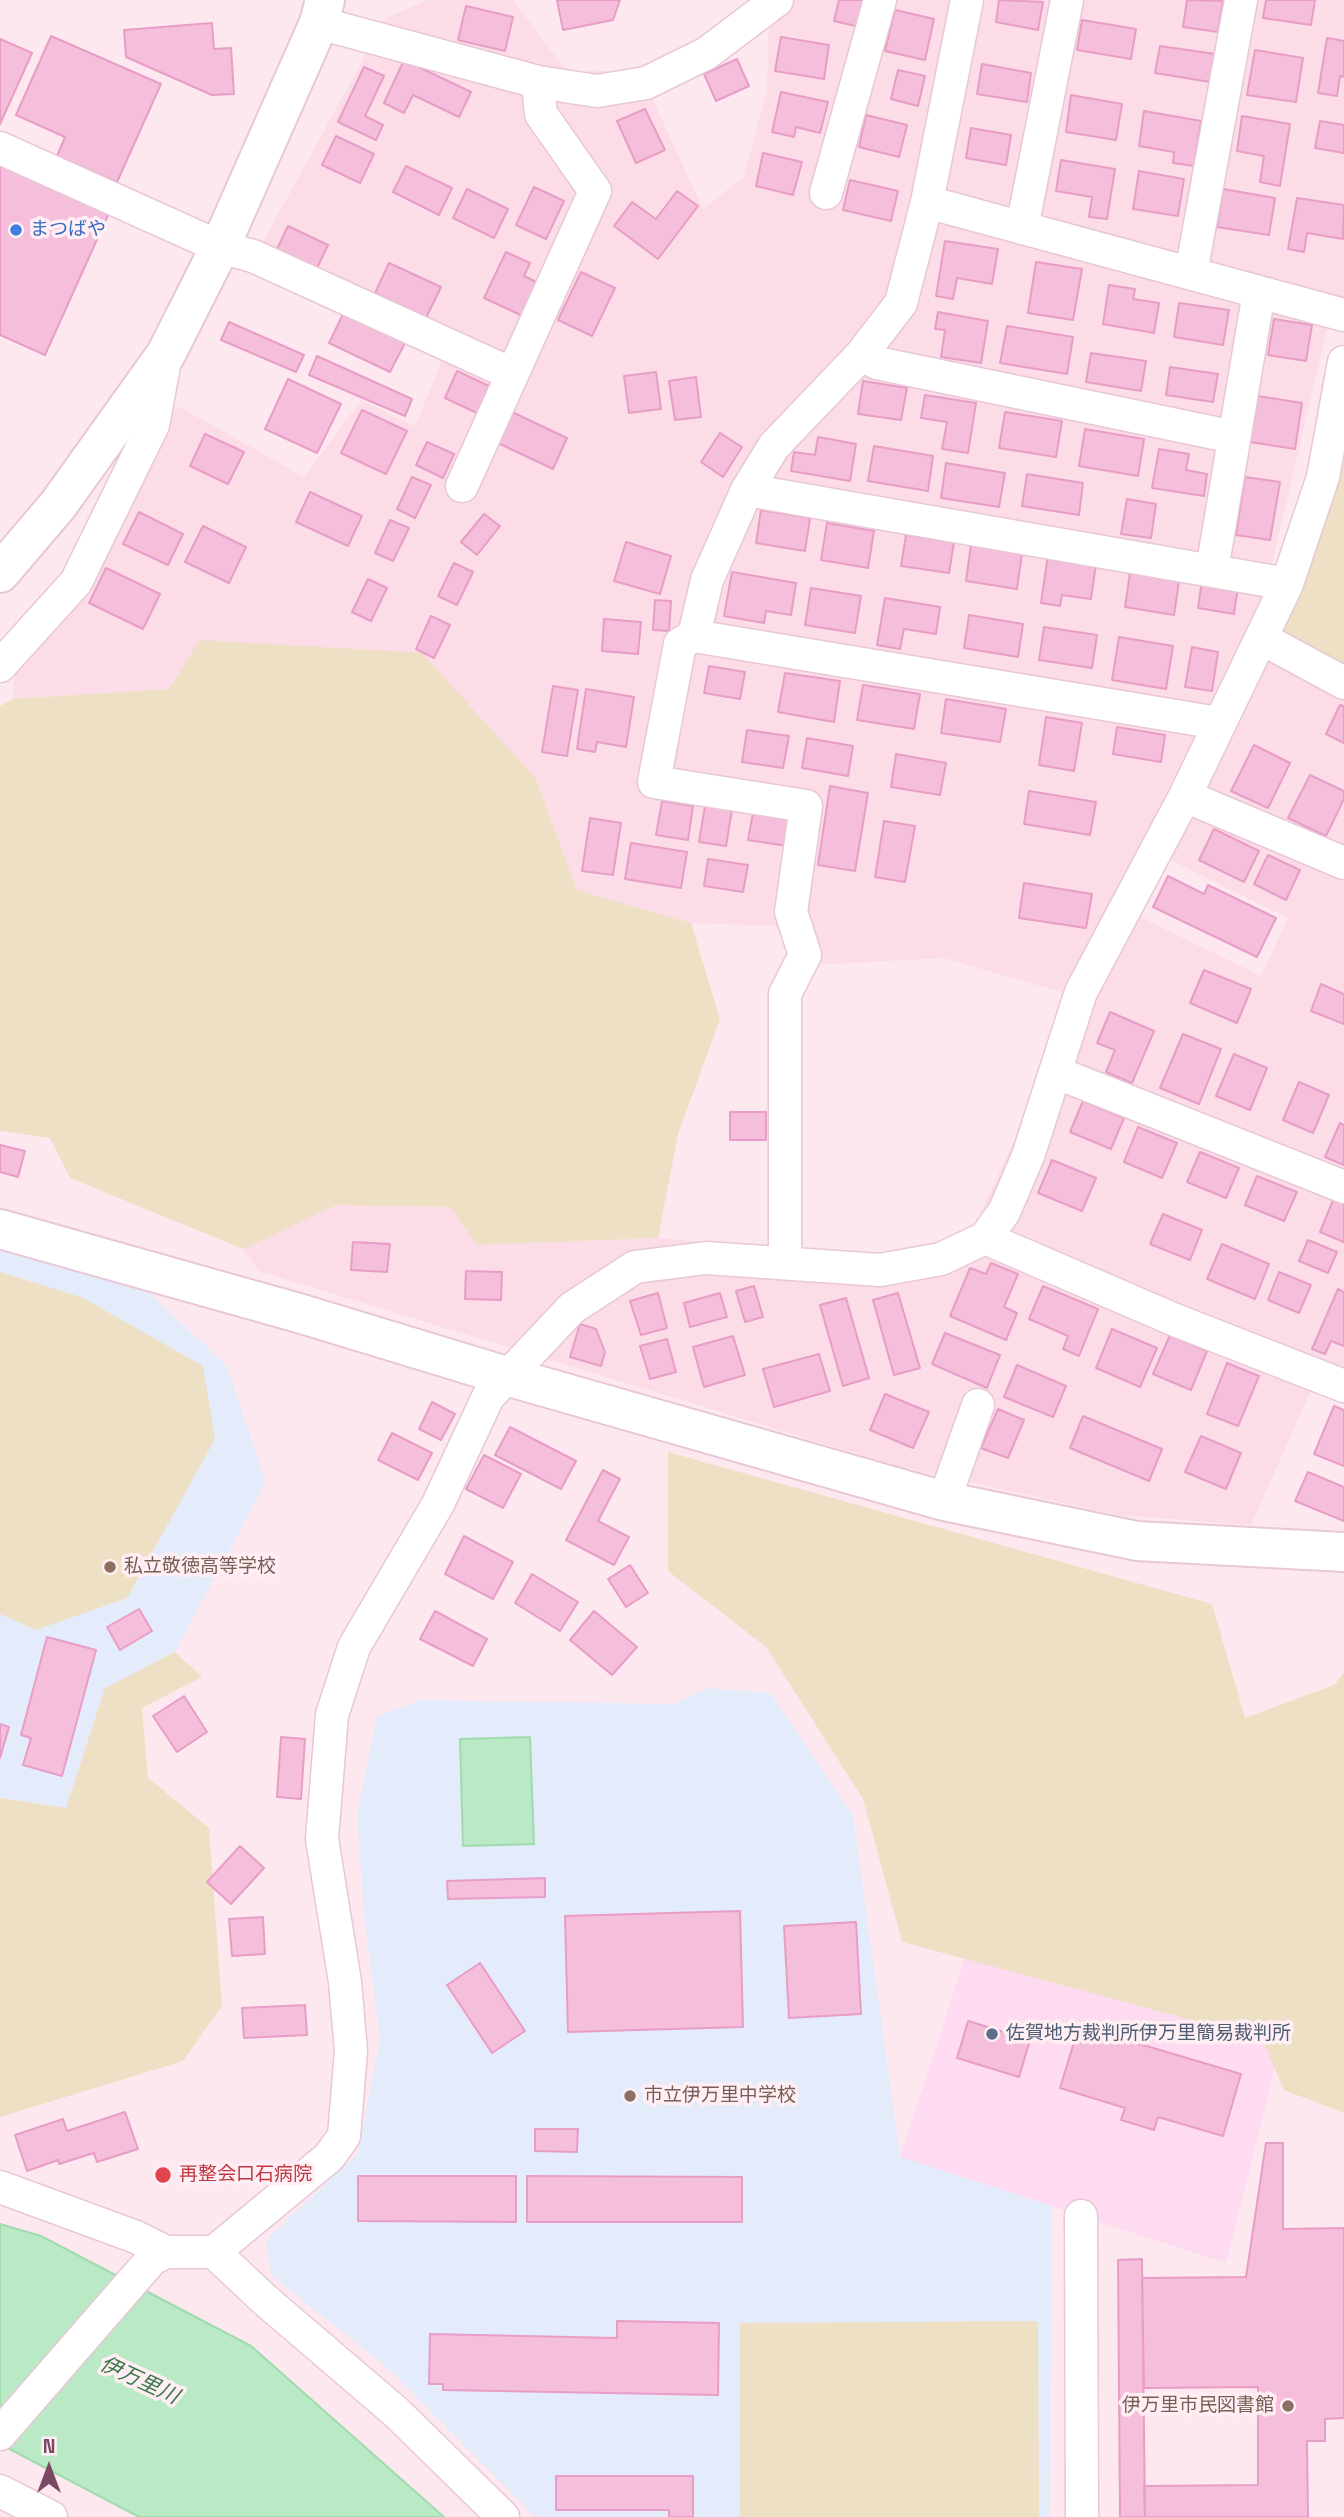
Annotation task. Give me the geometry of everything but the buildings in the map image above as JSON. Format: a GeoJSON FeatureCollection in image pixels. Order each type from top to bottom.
{"type":"FeatureCollection","features":[{"type":"Feature","properties":{"kind":"street"},"geometry":{"type":"LineString","coordinates":[[0,573],[58,505],[166,354],[220,247],[322,11],[538,82],[597,91],[646,83],[707,53],[778,0]]}},
{"type":"Feature","properties":{"kind":"street"},"geometry":{"type":"LineString","coordinates":[[826,193],[880,0]]}},
{"type":"Feature","properties":{"kind":"street"},"geometry":{"type":"LineString","coordinates":[[694,636],[707,580],[747,490],[774,446],[861,355],[901,303],[927,202],[967,0]]}},
{"type":"Feature","properties":{"kind":"street"},"geometry":{"type":"LineString","coordinates":[[1023,228],[1066,0]]}},
{"type":"Feature","properties":{"kind":"street"},"geometry":{"type":"LineString","coordinates":[[1191,273],[1241,0]]}},
{"type":"Feature","properties":{"kind":"street"},"geometry":{"type":"LineString","coordinates":[[463,486],[595,191],[541,114],[538,82]]}},
{"type":"Feature","properties":{"kind":"street"},"geometry":{"type":"LineString","coordinates":[[0,148],[220,247],[253,256],[512,374]]}},
{"type":"Feature","properties":{"kind":"street"},"geometry":{"type":"LineString","coordinates":[[927,202],[1344,314]]}},
{"type":"Feature","properties":{"kind":"street"},"geometry":{"type":"LineString","coordinates":[[1212,570],[1259,292]]}},
{"type":"Feature","properties":{"kind":"street"},"geometry":{"type":"LineString","coordinates":[[0,666],[76,582],[153,425],[166,354]]}},
{"type":"Feature","properties":{"kind":"street"},"geometry":{"type":"LineString","coordinates":[[861,355],[877,363],[1234,437]]}},
{"type":"Feature","properties":{"kind":"street"},"geometry":{"type":"LineString","coordinates":[[0,2187],[136,2237],[159,2255],[214,2252],[329,2157],[344,2136],[351,2051],[345,1982],[322,1839],[332,1715],[354,1647],[438,1504],[488,1397],[572,1308],[635,1267],[706,1258],[880,1270],[941,1259],[985,1238],[1004,1212],[1028,1156],[1082,992],[1185,796],[1287,583],[1323,477],[1344,362]]}},
{"type":"Feature","properties":{"kind":"street"},"geometry":{"type":"LineString","coordinates":[[747,490],[1287,583]]}},
{"type":"Feature","properties":{"kind":"street"},"geometry":{"type":"LineString","coordinates":[[785,1263],[785,994],[805,955],[792,912],[806,806],[654,782],[680,643],[694,636],[1218,723]]}},
{"type":"Feature","properties":{"kind":"street"},"geometry":{"type":"LineString","coordinates":[[1261,638],[1344,683]]}},
{"type":"Feature","properties":{"kind":"street"},"geometry":{"type":"LineString","coordinates":[[1185,796],[1344,863]]}},
{"type":"Feature","properties":{"kind":"street"},"geometry":{"type":"LineString","coordinates":[[1055,1072],[1344,1187]]}},
{"type":"Feature","properties":{"kind":"street"},"geometry":{"type":"LineString","coordinates":[[0,1229],[289,1310],[506,1376],[944,1501],[1137,1541],[1344,1552]]}},
{"type":"Feature","properties":{"kind":"street"},"geometry":{"type":"LineString","coordinates":[[985,1238],[1175,1320],[1344,1387]]}},
{"type":"Feature","properties":{"kind":"street"},"geometry":{"type":"LineString","coordinates":[[944,1501],[978,1405]]}},
{"type":"Feature","properties":{"kind":"street"},"geometry":{"type":"LineString","coordinates":[[1081,2216],[1082,2517]]}},
{"type":"Feature","properties":{"kind":"street"},"geometry":{"type":"LineString","coordinates":[[214,2252],[265,2300],[397,2413],[503,2517]]}},
{"type":"Feature","properties":{"kind":"street"},"geometry":{"type":"LineString","coordinates":[[0,2434],[159,2255]]}},
{"type":"Feature","properties":{"kind":"street"},"geometry":{"type":"LineString","coordinates":[[0,2491],[51,2517]]}},
{"type":"Feature","properties":{"kind":"shaded area"},"geometry":{"type":"Polygon","coordinates":[[[428,0],[513,0],[567,72],[639,70],[703,209],[744,177],[767,89],[769,18],[792,0],[1344,0],[1344,302],[1334,299],[1262,606],[1065,993],[943,958],[794,966],[776,926],[691,923],[577,890],[536,779],[169,689],[13,699],[17,640],[178,406],[304,477],[361,400],[415,426],[446,351],[249,267],[386,18],[428,0]]]}},
{"type":"Feature","properties":{"kind":"shaded area"},"geometry":{"type":"Polygon","coordinates":[[[1344,428],[1344,665],[1279,631],[1344,428]]]}},
{"type":"Feature","properties":{"kind":"shaded area"},"geometry":{"type":"Polygon","coordinates":[[[1279,631],[1344,665],[1344,1400],[1312,1388],[1251,1525],[1117,1515],[894,1465],[259,1271],[243,1249],[337,1205],[451,1207],[476,1245],[658,1238],[888,1257],[972,1231],[1122,908],[1261,976],[1288,918],[1162,856],[1279,631]]]}},
{"type":"Feature","properties":{"kind":"shaded area"},"geometry":{"type":"Polygon","coordinates":[[[200,640],[422,653],[536,779],[577,890],[691,923],[720,1019],[678,1134],[658,1238],[476,1245],[451,1207],[337,1205],[243,1249],[70,1178],[50,1138],[0,1131],[0,706],[13,699],[169,689],[200,640]]]}},
{"type":"Feature","properties":{"kind":"shaded area","name":"私立敬徳高等学校"},"geometry":{"type":"Polygon","coordinates":[[[0,1250],[144,1288],[226,1365],[266,1482],[175,1652],[105,1688],[66,1808],[0,1798],[0,1250]]]}},
{"type":"Feature","properties":{"kind":"shaded area"},"geometry":{"type":"Polygon","coordinates":[[[0,1272],[81,1297],[203,1366],[215,1439],[127,1598],[36,1630],[0,1614],[0,1272]]]}},
{"type":"Feature","properties":{"kind":"shaded area"},"geometry":{"type":"Polygon","coordinates":[[[668,1452],[1212,1604],[1245,1718],[1334,1685],[1344,1673],[1344,2113],[1284,2090],[1262,2039],[902,1942],[863,1799],[766,1647],[668,1571],[668,1452]]]}},
{"type":"Feature","properties":{"kind":"shaded area"},"geometry":{"type":"Polygon","coordinates":[[[175,1652],[202,1677],[142,1708],[148,1778],[209,1828],[222,2006],[183,2061],[0,2117],[0,1798],[66,1808],[105,1688],[175,1652]]]}},
{"type":"Feature","properties":{"kind":"shaded area","name":"市立伊万里中学校"},"geometry":{"type":"Polygon","coordinates":[[[708,1688],[770,1693],[853,1815],[900,2157],[1052,2206],[1050,2517],[535,2517],[390,2370],[271,2275],[266,2240],[358,2153],[380,2038],[364,1916],[357,1814],[377,1716],[421,1700],[674,1704],[708,1688]]]}},
{"type":"Feature","properties":{"kind":"shaded area"},"geometry":{"type":"Polygon","coordinates":[[[971,1939],[1282,2040],[1226,2263],[900,2157],[971,1939]]]}},
{"type":"Feature","properties":{"kind":"shaded area"},"geometry":{"type":"Polygon","coordinates":[[[1038,2321],[1039,2517],[740,2517],[740,2323],[1038,2321]]]}},
{"type":"Feature","properties":{"kind":"water"},"geometry":{"type":"Polygon","coordinates":[[[530,1737],[534,1844],[463,1846],[460,1739],[530,1737]]]}},
{"type":"Feature","properties":{"kind":"water","name":"伊万里川"},"geometry":{"type":"Polygon","coordinates":[[[0,2224],[41,2236],[251,2346],[444,2517],[139,2517],[0,2444],[0,2224]]]}},
{"type":"Feature","properties":{"kind":"place","name":"まつばや"},"geometry":{"type":"Point","coordinates":[16,230]}},
{"type":"Feature","properties":{"kind":"place","name":"私立敬徳高等学校"},"geometry":{"type":"Point","coordinates":[110,1567]}},
{"type":"Feature","properties":{"kind":"place","name":"佐賀地方裁判所伊万里簡易裁判所"},"geometry":{"type":"Point","coordinates":[992,2034]}},
{"type":"Feature","properties":{"kind":"place","name":"市立伊万里中学校"},"geometry":{"type":"Point","coordinates":[630,2096]}},
{"type":"Feature","properties":{"kind":"place","name":"再整会口石病院"},"geometry":{"type":"Point","coordinates":[163,2175]}},
{"type":"Feature","properties":{"kind":"place","name":"伊万里市民図書館"},"geometry":{"type":"Point","coordinates":[1288,2406]}}]}
